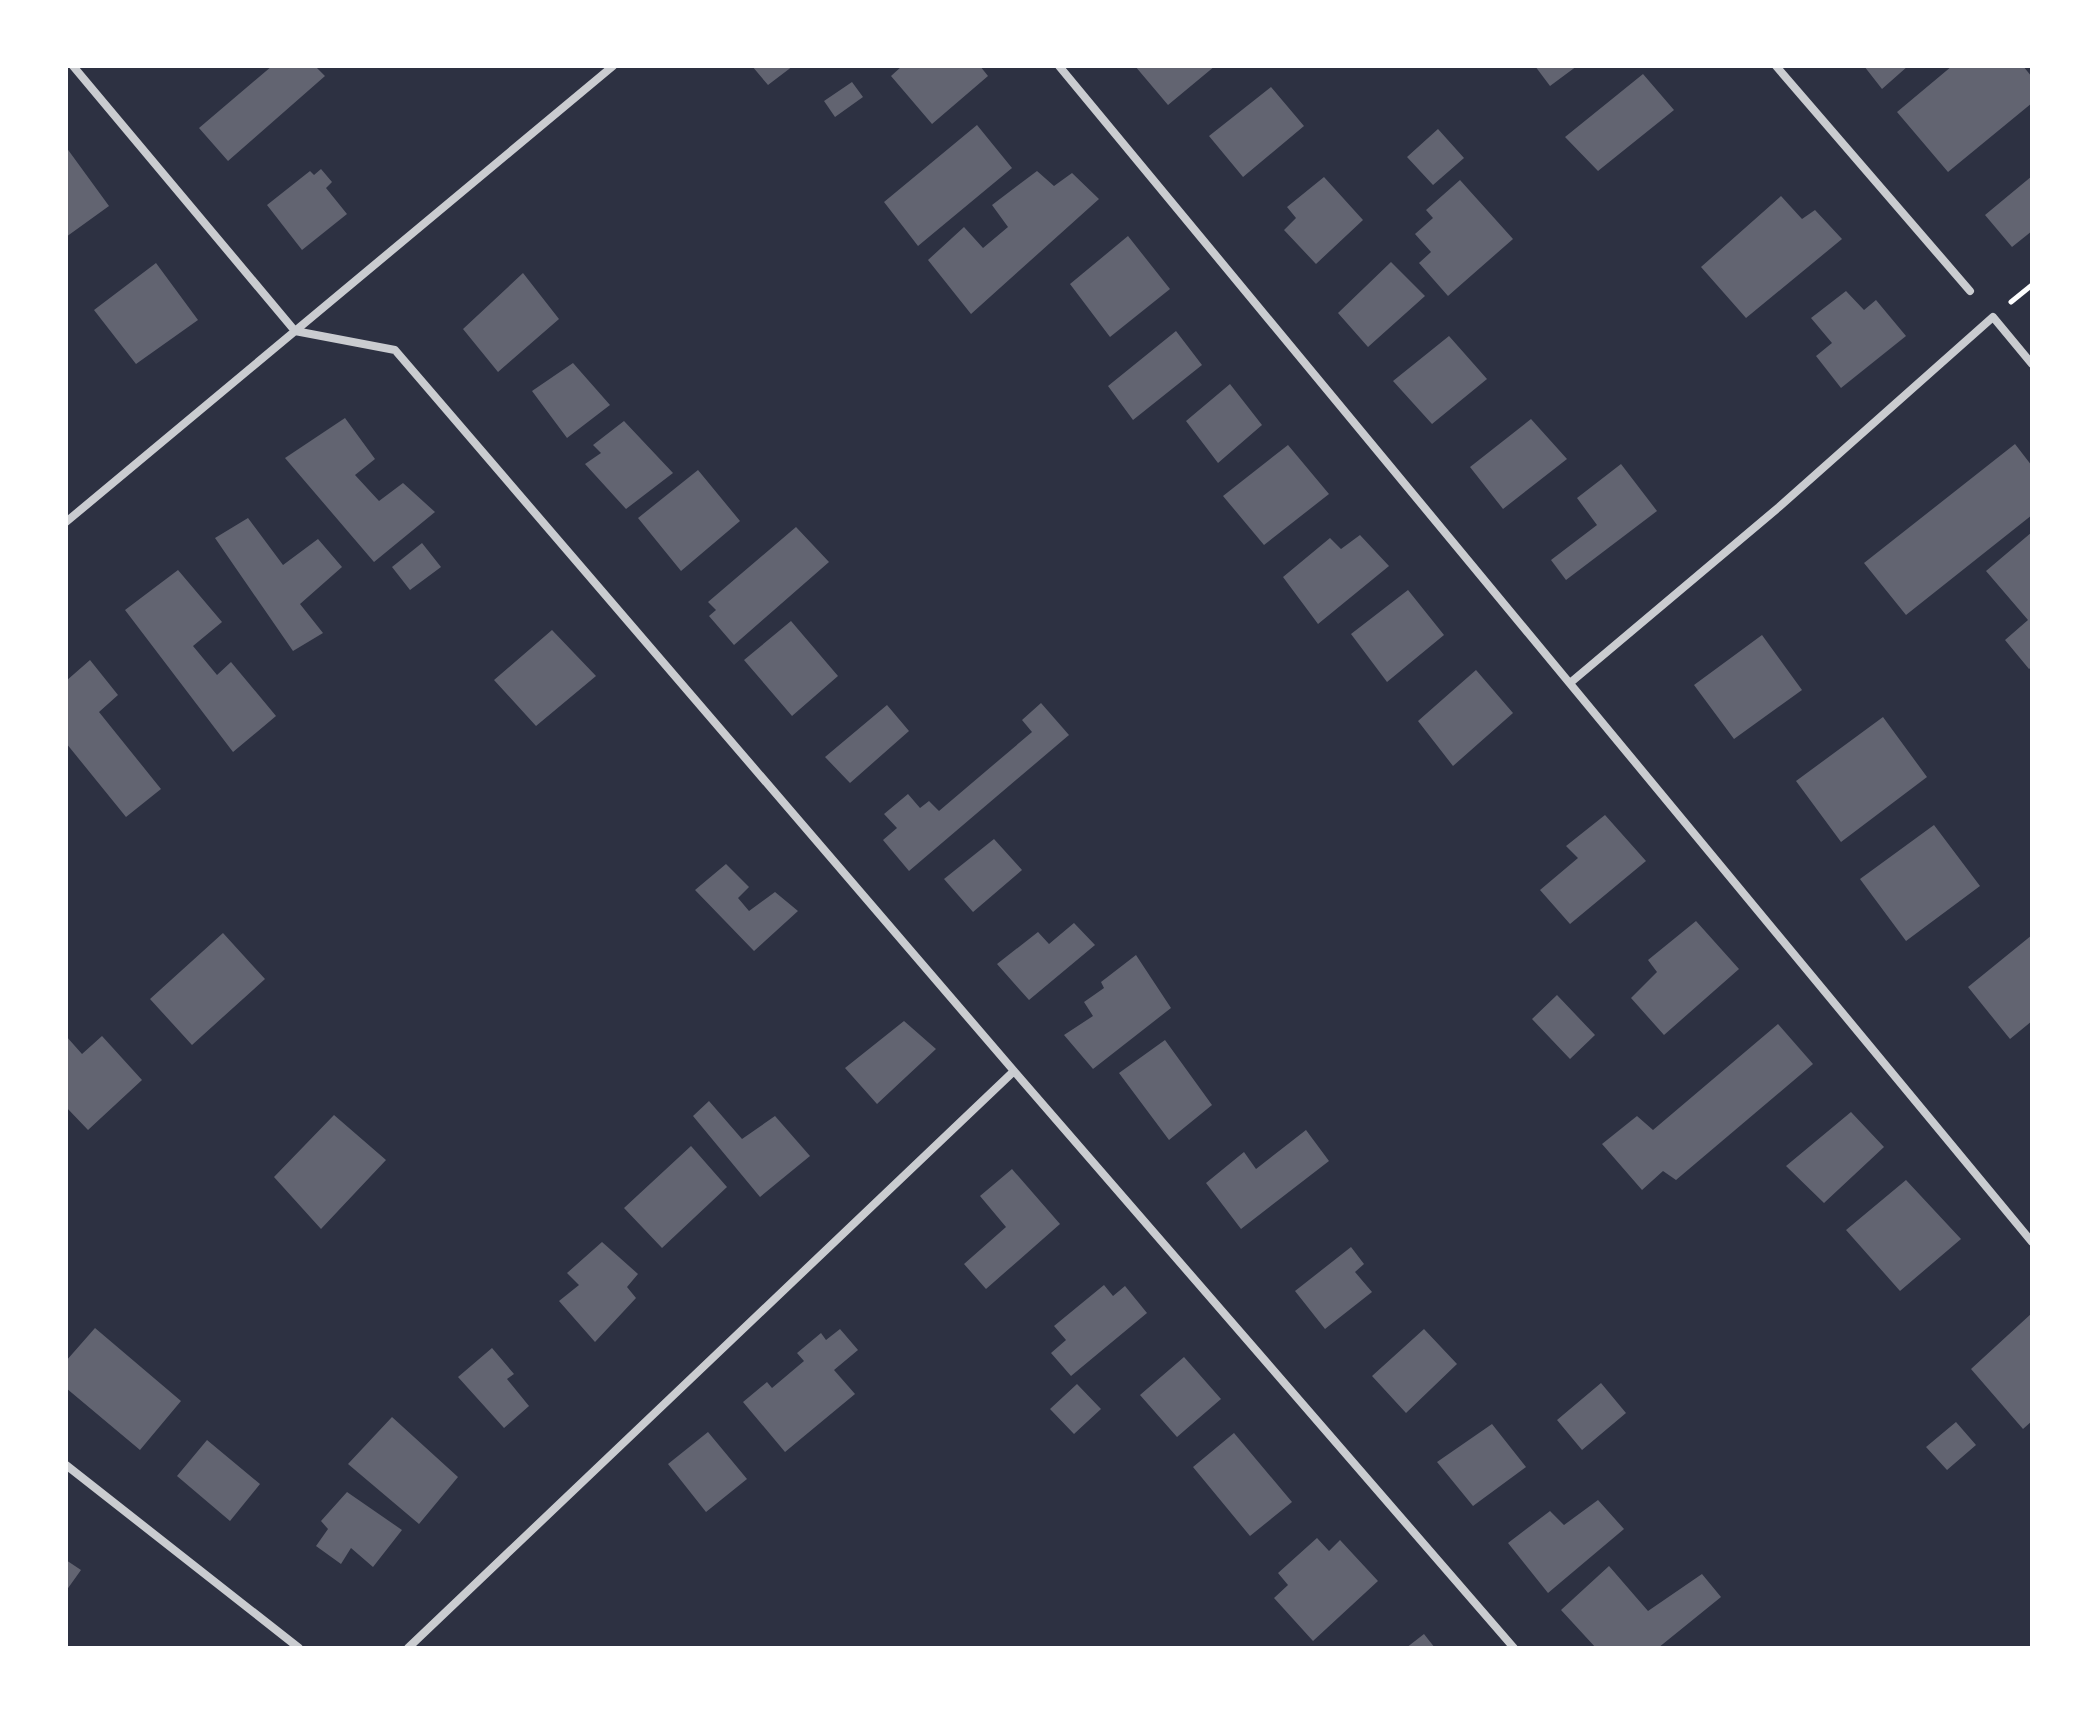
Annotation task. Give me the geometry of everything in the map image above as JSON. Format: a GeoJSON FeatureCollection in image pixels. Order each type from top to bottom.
{"type":"FeatureCollection","features":[{"type":"Feature","properties":{"kind":"street"},"geometry":{"type":"LineString","coordinates":[[73,66],[295,331],[395,350],[1514,1648]]}},
{"type":"Feature","properties":{"kind":"street"},"geometry":{"type":"LineString","coordinates":[[66,522],[613,66]]}},
{"type":"Feature","properties":{"kind":"street"},"geometry":{"type":"LineString","coordinates":[[1059,66],[2032,1242]]}},
{"type":"Feature","properties":{"kind":"street"},"geometry":{"type":"LineString","coordinates":[[1776,66],[1970,291]]}},
{"type":"Feature","properties":{"kind":"street"},"geometry":{"type":"LineString","coordinates":[[1570,683],[1779,507],[1993,317],[2032,364]]}},
{"type":"Feature","properties":{"kind":"street"},"geometry":{"type":"LineString","coordinates":[[408,1648],[1014,1071]]}},
{"type":"Feature","properties":{"kind":"street"},"geometry":{"type":"LineString","coordinates":[[66,1465],[299,1648]]}},
{"type":"Feature","properties":{"kind":"building"},"geometry":{"type":"Polygon","coordinates":[[[272,66],[315,66],[325,76],[228,161],[199,128],[272,66]]]}},
{"type":"Feature","properties":{"kind":"building"},"geometry":{"type":"Polygon","coordinates":[[[752,66],[793,66],[768,85],[752,66]]]}},
{"type":"Feature","properties":{"kind":"building"},"geometry":{"type":"Polygon","coordinates":[[[902,66],[980,66],[988,76],[932,124],[891,76],[902,66]]]}},
{"type":"Feature","properties":{"kind":"building"},"geometry":{"type":"Polygon","coordinates":[[[1135,66],[1215,66],[1168,105],[1135,66]]]}},
{"type":"Feature","properties":{"kind":"building"},"geometry":{"type":"Polygon","coordinates":[[[1535,66],[1577,66],[1550,86],[1535,66]]]}},
{"type":"Feature","properties":{"kind":"building"},"geometry":{"type":"Polygon","coordinates":[[[1864,66],[1908,66],[1882,89],[1864,66]]]}},
{"type":"Feature","properties":{"kind":"building"},"geometry":{"type":"Polygon","coordinates":[[[1952,66],[2023,66],[2032,77],[2032,103],[1948,172],[1897,112],[1952,66]]]}},
{"type":"Feature","properties":{"kind":"building"},"geometry":{"type":"Polygon","coordinates":[[[1643,74],[1674,110],[1598,171],[1565,137],[1643,74]]]}},
{"type":"Feature","properties":{"kind":"building"},"geometry":{"type":"Polygon","coordinates":[[[852,82],[863,97],[835,117],[824,101],[852,82]]]}},
{"type":"Feature","properties":{"kind":"building"},"geometry":{"type":"Polygon","coordinates":[[[1271,87],[1304,126],[1243,177],[1209,136],[1271,87]]]}},
{"type":"Feature","properties":{"kind":"building"},"geometry":{"type":"Polygon","coordinates":[[[977,125],[1012,168],[918,246],[884,202],[977,125]]]}},
{"type":"Feature","properties":{"kind":"building"},"geometry":{"type":"Polygon","coordinates":[[[1438,129],[1464,158],[1433,185],[1407,157],[1438,129]]]}},
{"type":"Feature","properties":{"kind":"building"},"geometry":{"type":"Polygon","coordinates":[[[66,147],[109,206],[66,237],[66,147]]]}},
{"type":"Feature","properties":{"kind":"building"},"geometry":{"type":"Polygon","coordinates":[[[321,169],[332,182],[326,188],[347,214],[302,250],[267,205],[310,171],[314,175],[321,169]]]}},
{"type":"Feature","properties":{"kind":"building"},"geometry":{"type":"Polygon","coordinates":[[[1037,171],[1054,186],[1072,173],[1099,199],[971,314],[928,260],[964,227],[983,248],[1008,227],[992,205],[1037,171]]]}},
{"type":"Feature","properties":{"kind":"building"},"geometry":{"type":"Polygon","coordinates":[[[2032,176],[2032,231],[2012,247],[1985,215],[2032,176]]]}},
{"type":"Feature","properties":{"kind":"building"},"geometry":{"type":"Polygon","coordinates":[[[1324,177],[1363,220],[1316,264],[1284,230],[1296,218],[1287,207],[1324,177]]]}},
{"type":"Feature","properties":{"kind":"building"},"geometry":{"type":"Polygon","coordinates":[[[1460,180],[1513,239],[1448,296],[1419,263],[1431,252],[1415,234],[1433,218],[1426,210],[1460,180]]]}},
{"type":"Feature","properties":{"kind":"building"},"geometry":{"type":"Polygon","coordinates":[[[1781,196],[1802,219],[1815,210],[1842,239],[1746,318],[1701,267],[1781,196]]]}},
{"type":"Feature","properties":{"kind":"building"},"geometry":{"type":"Polygon","coordinates":[[[1128,236],[1170,289],[1110,337],[1070,284],[1128,236]]]}},
{"type":"Feature","properties":{"kind":"building"},"geometry":{"type":"Polygon","coordinates":[[[1391,262],[1425,296],[1368,347],[1338,313],[1391,262]]]}},
{"type":"Feature","properties":{"kind":"building"},"geometry":{"type":"Polygon","coordinates":[[[156,263],[198,320],[136,364],[94,310],[156,263]]]}},
{"type":"Feature","properties":{"kind":"building"},"geometry":{"type":"Polygon","coordinates":[[[523,273],[559,319],[498,372],[463,329],[523,273]]]}},
{"type":"Feature","properties":{"kind":"building"},"geometry":{"type":"Polygon","coordinates":[[[1846,291],[1864,310],[1876,300],[1906,336],[1841,388],[1816,356],[1832,343],[1811,318],[1846,291]]]}},
{"type":"Feature","properties":{"kind":"building"},"geometry":{"type":"Polygon","coordinates":[[[1176,331],[1202,365],[1133,420],[1108,386],[1176,331]]]}},
{"type":"Feature","properties":{"kind":"building"},"geometry":{"type":"Polygon","coordinates":[[[1449,336],[1487,379],[1432,424],[1393,381],[1449,336]]]}},
{"type":"Feature","properties":{"kind":"building"},"geometry":{"type":"Polygon","coordinates":[[[573,363],[610,405],[567,438],[532,391],[573,363]]]}},
{"type":"Feature","properties":{"kind":"building"},"geometry":{"type":"Polygon","coordinates":[[[1230,384],[1262,425],[1218,463],[1186,421],[1230,384]]]}},
{"type":"Feature","properties":{"kind":"building"},"geometry":{"type":"Polygon","coordinates":[[[345,418],[375,459],[355,475],[379,501],[403,483],[435,512],[374,562],[285,458],[345,418]]]}},
{"type":"Feature","properties":{"kind":"building"},"geometry":{"type":"Polygon","coordinates":[[[1531,419],[1567,459],[1503,509],[1470,467],[1531,419]]]}},
{"type":"Feature","properties":{"kind":"building"},"geometry":{"type":"Polygon","coordinates":[[[624,421],[673,473],[626,509],[585,464],[601,453],[593,445],[624,421]]]}},
{"type":"Feature","properties":{"kind":"building"},"geometry":{"type":"Polygon","coordinates":[[[2015,444],[2032,466],[2032,515],[1906,615],[1864,563],[2015,444]]]}},
{"type":"Feature","properties":{"kind":"building"},"geometry":{"type":"Polygon","coordinates":[[[1288,445],[1329,494],[1264,545],[1223,496],[1288,445]]]}},
{"type":"Feature","properties":{"kind":"building"},"geometry":{"type":"Polygon","coordinates":[[[1621,464],[1657,511],[1566,580],[1551,560],[1597,525],[1577,498],[1621,464]]]}},
{"type":"Feature","properties":{"kind":"building"},"geometry":{"type":"Polygon","coordinates":[[[698,470],[740,521],[681,571],[638,518],[698,470]]]}},
{"type":"Feature","properties":{"kind":"building"},"geometry":{"type":"Polygon","coordinates":[[[248,518],[283,565],[318,539],[342,567],[300,604],[323,633],[293,651],[215,538],[248,518]]]}},
{"type":"Feature","properties":{"kind":"building"},"geometry":{"type":"Polygon","coordinates":[[[796,527],[829,562],[734,645],[709,616],[716,610],[708,602],[796,527]]]}},
{"type":"Feature","properties":{"kind":"building"},"geometry":{"type":"Polygon","coordinates":[[[2032,532],[2032,667],[2029,669],[2005,640],[2028,620],[1986,571],[2032,532]]]}},
{"type":"Feature","properties":{"kind":"building"},"geometry":{"type":"Polygon","coordinates":[[[1360,535],[1389,566],[1318,624],[1283,577],[1330,538],[1341,549],[1360,535]]]}},
{"type":"Feature","properties":{"kind":"building"},"geometry":{"type":"Polygon","coordinates":[[[422,543],[441,567],[410,590],[392,567],[422,543]]]}},
{"type":"Feature","properties":{"kind":"building"},"geometry":{"type":"Polygon","coordinates":[[[178,570],[222,622],[193,646],[217,675],[231,662],[276,716],[233,752],[125,610],[178,570]]]}},
{"type":"Feature","properties":{"kind":"building"},"geometry":{"type":"Polygon","coordinates":[[[1408,590],[1444,635],[1387,682],[1351,634],[1408,590]]]}},
{"type":"Feature","properties":{"kind":"building"},"geometry":{"type":"Polygon","coordinates":[[[791,621],[838,676],[792,716],[744,660],[791,621]]]}},
{"type":"Feature","properties":{"kind":"building"},"geometry":{"type":"Polygon","coordinates":[[[552,630],[596,676],[536,726],[494,680],[552,630]]]}},
{"type":"Feature","properties":{"kind":"building"},"geometry":{"type":"Polygon","coordinates":[[[1762,635],[1802,690],[1734,739],[1694,685],[1762,635]]]}},
{"type":"Feature","properties":{"kind":"building"},"geometry":{"type":"Polygon","coordinates":[[[90,660],[118,695],[99,712],[161,789],[126,817],[66,743],[66,681],[90,660]]]}},
{"type":"Feature","properties":{"kind":"building"},"geometry":{"type":"Polygon","coordinates":[[[1476,670],[1513,713],[1453,766],[1418,721],[1476,670]]]}},
{"type":"Feature","properties":{"kind":"building"},"geometry":{"type":"Polygon","coordinates":[[[1041,703],[1069,735],[909,871],[883,840],[897,828],[884,814],[908,794],[920,808],[929,801],[939,811],[1032,732],[1022,720],[1041,703]]]}},
{"type":"Feature","properties":{"kind":"building"},"geometry":{"type":"Polygon","coordinates":[[[887,705],[909,731],[850,783],[825,757],[887,705]]]}},
{"type":"Feature","properties":{"kind":"building"},"geometry":{"type":"Polygon","coordinates":[[[1883,717],[1927,777],[1841,842],[1796,781],[1883,717]]]}},
{"type":"Feature","properties":{"kind":"building"},"geometry":{"type":"Polygon","coordinates":[[[1605,815],[1646,861],[1570,924],[1540,890],[1578,858],[1566,846],[1605,815]]]}},
{"type":"Feature","properties":{"kind":"building"},"geometry":{"type":"Polygon","coordinates":[[[1934,825],[1980,886],[1906,941],[1860,879],[1934,825]]]}},
{"type":"Feature","properties":{"kind":"building"},"geometry":{"type":"Polygon","coordinates":[[[994,839],[1022,870],[973,912],[944,879],[994,839]]]}},
{"type":"Feature","properties":{"kind":"building"},"geometry":{"type":"Polygon","coordinates":[[[726,864],[749,887],[738,898],[749,911],[775,892],[798,911],[754,951],[695,890],[726,864]]]}},
{"type":"Feature","properties":{"kind":"building"},"geometry":{"type":"Polygon","coordinates":[[[1696,921],[1739,969],[1664,1035],[1631,998],[1657,972],[1648,960],[1696,921]]]}},
{"type":"Feature","properties":{"kind":"building"},"geometry":{"type":"Polygon","coordinates":[[[1074,923],[1095,945],[1029,1000],[997,964],[1038,932],[1049,944],[1074,923]]]}},
{"type":"Feature","properties":{"kind":"building"},"geometry":{"type":"Polygon","coordinates":[[[223,933],[265,979],[192,1045],[150,999],[223,933]]]}},
{"type":"Feature","properties":{"kind":"building"},"geometry":{"type":"Polygon","coordinates":[[[2032,935],[2032,1021],[2010,1039],[1968,987],[2032,935]]]}},
{"type":"Feature","properties":{"kind":"building"},"geometry":{"type":"Polygon","coordinates":[[[1136,955],[1171,1008],[1093,1069],[1064,1035],[1093,1016],[1084,1002],[1104,988],[1101,982],[1136,955]]]}},
{"type":"Feature","properties":{"kind":"building"},"geometry":{"type":"Polygon","coordinates":[[[1557,995],[1595,1035],[1570,1059],[1532,1019],[1557,995]]]}},
{"type":"Feature","properties":{"kind":"building"},"geometry":{"type":"Polygon","coordinates":[[[904,1021],[936,1049],[877,1104],[845,1068],[904,1021]]]}},
{"type":"Feature","properties":{"kind":"building"},"geometry":{"type":"Polygon","coordinates":[[[1778,1024],[1813,1064],[1676,1180],[1663,1171],[1642,1190],[1602,1144],[1637,1116],[1653,1130],[1778,1024]]]}},
{"type":"Feature","properties":{"kind":"building"},"geometry":{"type":"Polygon","coordinates":[[[66,1036],[82,1054],[102,1036],[142,1080],[88,1130],[66,1107],[66,1036]]]}},
{"type":"Feature","properties":{"kind":"building"},"geometry":{"type":"Polygon","coordinates":[[[1165,1040],[1212,1105],[1169,1140],[1119,1073],[1165,1040]]]}},
{"type":"Feature","properties":{"kind":"building"},"geometry":{"type":"Polygon","coordinates":[[[709,1101],[742,1139],[775,1116],[810,1156],[760,1197],[693,1116],[709,1101]]]}},
{"type":"Feature","properties":{"kind":"building"},"geometry":{"type":"Polygon","coordinates":[[[1851,1112],[1884,1147],[1824,1203],[1786,1166],[1851,1112]]]}},
{"type":"Feature","properties":{"kind":"building"},"geometry":{"type":"Polygon","coordinates":[[[334,1115],[386,1160],[321,1229],[274,1177],[334,1115]]]}},
{"type":"Feature","properties":{"kind":"building"},"geometry":{"type":"Polygon","coordinates":[[[1306,1130],[1329,1161],[1241,1229],[1206,1183],[1244,1152],[1256,1169],[1306,1130]]]}},
{"type":"Feature","properties":{"kind":"building"},"geometry":{"type":"Polygon","coordinates":[[[691,1146],[727,1187],[662,1248],[624,1208],[691,1146]]]}},
{"type":"Feature","properties":{"kind":"building"},"geometry":{"type":"Polygon","coordinates":[[[1012,1169],[1060,1224],[986,1289],[964,1264],[1006,1227],[980,1196],[1012,1169]]]}},
{"type":"Feature","properties":{"kind":"building"},"geometry":{"type":"Polygon","coordinates":[[[1906,1180],[1961,1239],[1900,1291],[1846,1230],[1906,1180]]]}},
{"type":"Feature","properties":{"kind":"building"},"geometry":{"type":"Polygon","coordinates":[[[602,1242],[638,1274],[627,1287],[636,1298],[595,1342],[559,1301],[579,1285],[567,1273],[602,1242]]]}},
{"type":"Feature","properties":{"kind":"building"},"geometry":{"type":"Polygon","coordinates":[[[1351,1247],[1364,1264],[1355,1272],[1372,1292],[1325,1329],[1295,1291],[1351,1247]]]}},
{"type":"Feature","properties":{"kind":"building"},"geometry":{"type":"Polygon","coordinates":[[[1104,1285],[1113,1296],[1125,1286],[1147,1313],[1071,1376],[1051,1353],[1066,1340],[1054,1326],[1104,1285]]]}},
{"type":"Feature","properties":{"kind":"building"},"geometry":{"type":"Polygon","coordinates":[[[2032,1313],[2032,1421],[2023,1429],[1971,1369],[2032,1313]]]}},
{"type":"Feature","properties":{"kind":"building"},"geometry":{"type":"Polygon","coordinates":[[[95,1328],[181,1401],[140,1450],[66,1388],[66,1361],[95,1328]]]}},
{"type":"Feature","properties":{"kind":"building"},"geometry":{"type":"Polygon","coordinates":[[[840,1329],[858,1350],[834,1370],[855,1394],[785,1452],[743,1402],[767,1382],[772,1388],[804,1361],[797,1353],[821,1333],[826,1340],[840,1329]]]}},
{"type":"Feature","properties":{"kind":"building"},"geometry":{"type":"Polygon","coordinates":[[[1424,1329],[1457,1364],[1406,1413],[1372,1376],[1424,1329]]]}},
{"type":"Feature","properties":{"kind":"building"},"geometry":{"type":"Polygon","coordinates":[[[492,1348],[514,1374],[507,1379],[529,1406],[504,1428],[458,1377],[492,1348]]]}},
{"type":"Feature","properties":{"kind":"building"},"geometry":{"type":"Polygon","coordinates":[[[1184,1357],[1221,1399],[1177,1437],[1140,1395],[1184,1357]]]}},
{"type":"Feature","properties":{"kind":"building"},"geometry":{"type":"Polygon","coordinates":[[[1601,1383],[1626,1413],[1582,1450],[1557,1420],[1601,1383]]]}},
{"type":"Feature","properties":{"kind":"building"},"geometry":{"type":"Polygon","coordinates":[[[1077,1384],[1101,1409],[1074,1434],[1050,1409],[1077,1384]]]}},
{"type":"Feature","properties":{"kind":"building"},"geometry":{"type":"Polygon","coordinates":[[[392,1417],[458,1477],[419,1524],[348,1464],[392,1417]]]}},
{"type":"Feature","properties":{"kind":"building"},"geometry":{"type":"Polygon","coordinates":[[[1956,1422],[1976,1445],[1947,1470],[1926,1447],[1956,1422]]]}},
{"type":"Feature","properties":{"kind":"building"},"geometry":{"type":"Polygon","coordinates":[[[1492,1424],[1526,1467],[1473,1506],[1437,1462],[1492,1424]]]}},
{"type":"Feature","properties":{"kind":"building"},"geometry":{"type":"Polygon","coordinates":[[[708,1432],[747,1479],[706,1512],[668,1464],[708,1432]]]}},
{"type":"Feature","properties":{"kind":"building"},"geometry":{"type":"Polygon","coordinates":[[[1234,1433],[1292,1502],[1250,1536],[1193,1467],[1234,1433]]]}},
{"type":"Feature","properties":{"kind":"building"},"geometry":{"type":"Polygon","coordinates":[[[207,1440],[260,1484],[230,1521],[177,1476],[207,1440]]]}},
{"type":"Feature","properties":{"kind":"building"},"geometry":{"type":"Polygon","coordinates":[[[347,1492],[402,1530],[373,1567],[351,1548],[341,1564],[316,1546],[328,1529],[321,1521],[347,1492]]]}},
{"type":"Feature","properties":{"kind":"building"},"geometry":{"type":"Polygon","coordinates":[[[1598,1500],[1624,1529],[1548,1593],[1508,1543],[1550,1511],[1564,1525],[1598,1500]]]}},
{"type":"Feature","properties":{"kind":"building"},"geometry":{"type":"Polygon","coordinates":[[[1317,1538],[1329,1551],[1340,1540],[1378,1581],[1313,1641],[1274,1598],[1288,1585],[1278,1573],[1317,1538]]]}},
{"type":"Feature","properties":{"kind":"building"},"geometry":{"type":"Polygon","coordinates":[[[66,1560],[81,1570],[66,1591],[66,1560]]]}},
{"type":"Feature","properties":{"kind":"building"},"geometry":{"type":"Polygon","coordinates":[[[1609,1566],[1648,1611],[1702,1574],[1721,1597],[1658,1648],[1596,1648],[1561,1610],[1609,1566]]]}},
{"type":"Feature","properties":{"kind":"building"},"geometry":{"type":"Polygon","coordinates":[[[1424,1634],[1435,1648],[1406,1648],[1424,1634]]]}}]}
